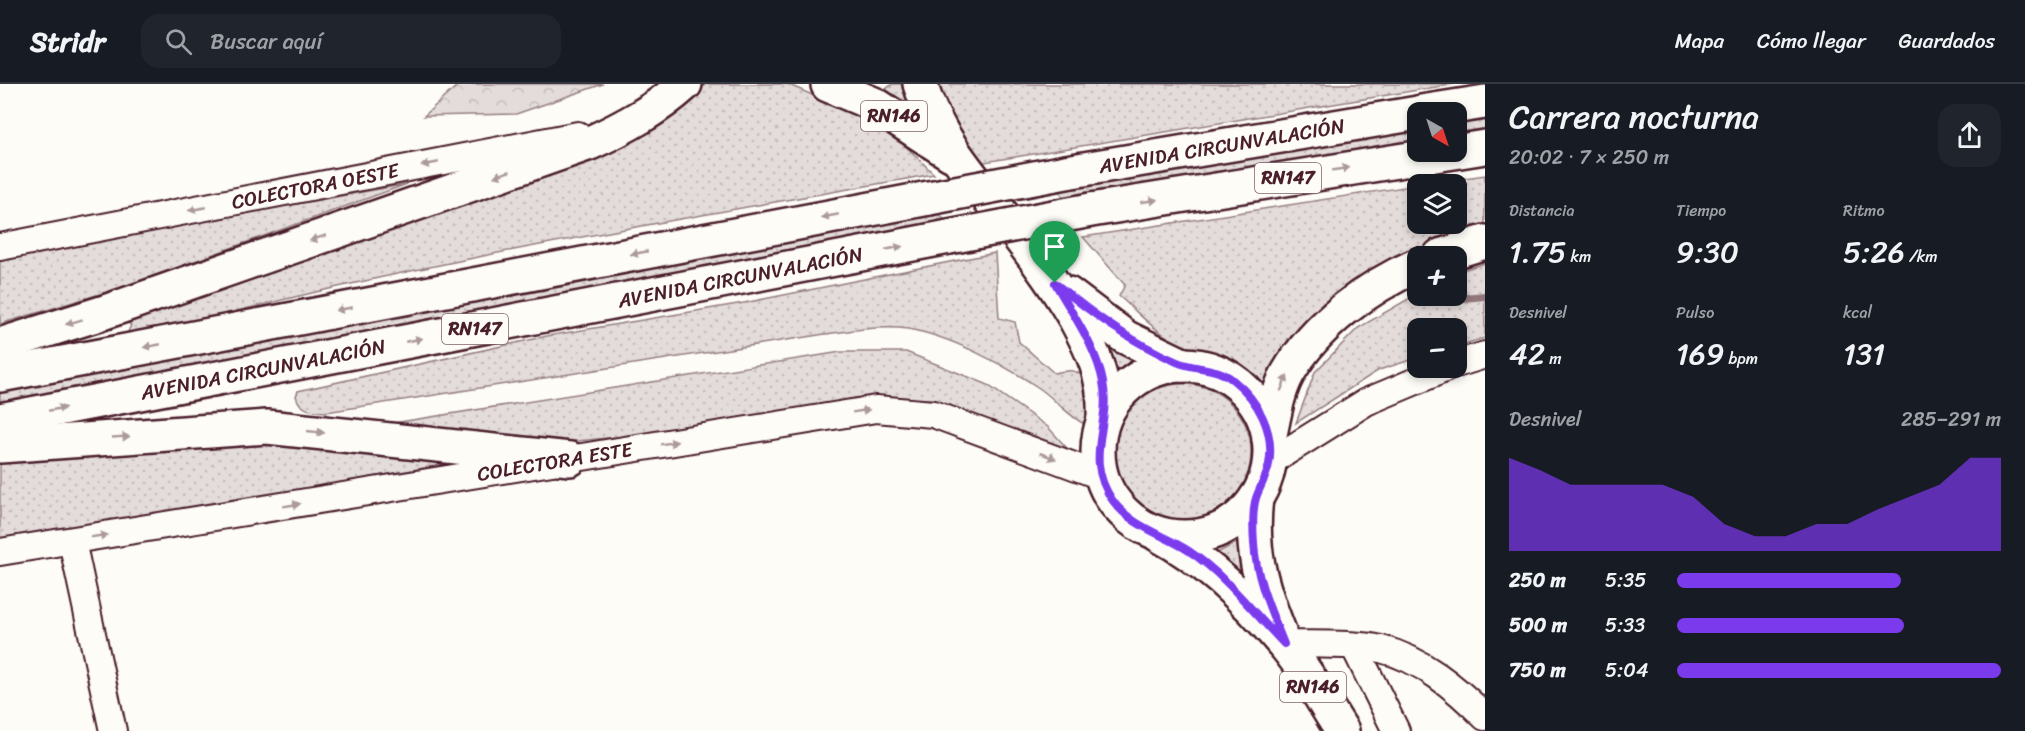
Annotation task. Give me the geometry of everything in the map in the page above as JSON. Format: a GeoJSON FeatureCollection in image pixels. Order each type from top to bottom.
{"type":"FeatureCollection","features":[{"type":"Feature","properties":{"kind":"main road"},"geometry":{"type":"LineString","coordinates":[[0,345],[102,313],[548,158],[631,124],[660,106],[685,84]]}},
{"type":"Feature","properties":{"kind":"main road","name":"RN146"},"geometry":{"type":"LineString","coordinates":[[828,84],[876,105],[955,157]]}},
{"type":"Feature","properties":{"kind":"main road","name":"RN146"},"geometry":{"type":"LineString","coordinates":[[920,84],[932,115],[955,157],[1055,283],[1099,366],[1104,382],[1104,417],[1097,449],[1101,476],[1113,501],[1131,520],[1197,558],[1284,644],[1342,731]]}},
{"type":"Feature","properties":{"kind":"main road","name":"AVENIDA CIRCUNVALACIÓN"},"geometry":{"type":"LineString","coordinates":[[1467,105],[1485,102]]}},
{"type":"Feature","properties":{"kind":"main road","name":"AVENIDA CIRCUNVALACIÓN"},"geometry":{"type":"LineString","coordinates":[[0,375],[1066,172],[1407,115]]}},
{"type":"Feature","properties":{"kind":"main road","name":"AVENIDA CIRCUNVALACIÓN"},"geometry":{"type":"LineString","coordinates":[[0,420],[1091,210],[1485,147]]}},
{"type":"Feature","properties":{"kind":"main road"},"geometry":{"type":"LineString","coordinates":[[1467,248],[1485,242]]}},
{"type":"Feature","properties":{"kind":"main road"},"geometry":{"type":"LineString","coordinates":[[1270,451],[1276,403],[1288,374],[1310,343],[1335,317],[1363,296],[1407,270]]}},
{"type":"Feature","properties":{"kind":"main road","name":"RN146"},"geometry":{"type":"LineString","coordinates":[[1055,283],[1125,337],[1183,365]]}},
{"type":"Feature","properties":{"kind":"main road","name":"RN146"},"geometry":{"type":"LineString","coordinates":[[1104,417],[1118,396],[1136,379],[1158,368],[1183,365],[1208,368],[1230,378],[1249,394],[1263,415],[1270,451],[1263,485],[1256,498],[1232,522],[1208,534],[1182,538],[1155,533]]}},
{"type":"Feature","properties":{"kind":"main road"},"geometry":{"type":"LineString","coordinates":[[0,446],[267,427],[570,459]]}},
{"type":"Feature","properties":{"kind":"main road","name":"RN146"},"geometry":{"type":"LineString","coordinates":[[1256,498],[1253,523],[1256,563],[1264,593],[1284,644]]}},
{"type":"Feature","properties":{"kind":"street","name":"COLECTORA OESTE"},"geometry":{"type":"LineString","coordinates":[[0,247],[631,124]]}},
{"type":"Feature","properties":{"kind":"street"},"geometry":{"type":"LineString","coordinates":[[1467,361],[1485,355]]}},
{"type":"Feature","properties":{"kind":"street"},"geometry":{"type":"LineString","coordinates":[[1270,451],[1366,402],[1423,378]]}},
{"type":"Feature","properties":{"kind":"street","name":"COLECTORA ESTE"},"geometry":{"type":"LineString","coordinates":[[0,552],[876,409],[933,414],[1101,476]]}},
{"type":"Feature","properties":{"kind":"street"},"geometry":{"type":"LineString","coordinates":[[72,541],[112,731]]}},
{"type":"Feature","properties":{"kind":"street"},"geometry":{"type":"LineString","coordinates":[[1284,644],[1380,649],[1411,660],[1459,691],[1485,717]]}},
{"type":"Feature","properties":{"kind":"street"},"geometry":{"type":"LineString","coordinates":[[1355,648],[1396,731]]}},
{"type":"Feature","properties":{"kind":"green space"},"geometry":{"type":"Polygon","coordinates":[[[459,84],[603,84],[516,114],[424,116],[459,84]]]}},
{"type":"Feature","properties":{"kind":"green space"},"geometry":{"type":"Polygon","coordinates":[[[706,84],[787,84],[886,127],[934,174],[628,228],[425,268],[224,314],[124,341],[131,325],[115,316],[674,113],[706,84]]]}},
{"type":"Feature","properties":{"kind":"green space"},"geometry":{"type":"Polygon","coordinates":[[[892,84],[907,84],[921,117],[884,91],[892,84]]]}},
{"type":"Feature","properties":{"kind":"green space"},"geometry":{"type":"Polygon","coordinates":[[[938,84],[1454,84],[979,163],[951,117],[938,84]]]}},
{"type":"Feature","properties":{"kind":"green space"},"geometry":{"type":"Polygon","coordinates":[[[1485,119],[1485,134],[1467,137],[1467,122],[1485,119]]]}},
{"type":"Feature","properties":{"kind":"green space"},"geometry":{"type":"Polygon","coordinates":[[[1407,131],[1407,146],[1067,202],[1056,186],[1407,131]]]}},
{"type":"Feature","properties":{"kind":"green space"},"geometry":{"type":"Polygon","coordinates":[[[1485,175],[1485,233],[1444,246],[1407,246],[1407,265],[1267,394],[1235,363],[1221,356],[1177,343],[1146,321],[1119,296],[1125,285],[1083,237],[1407,187],[1407,234],[1467,234],[1467,178],[1485,175]]]}},
{"type":"Feature","properties":{"kind":"green space"},"geometry":{"type":"Polygon","coordinates":[[[407,184],[120,288],[0,324],[0,258],[407,184]]]}},
{"type":"Feature","properties":{"kind":"green space"},"geometry":{"type":"Polygon","coordinates":[[[936,209],[948,225],[0,404],[0,388],[936,209]]]}},
{"type":"Feature","properties":{"kind":"green space"},"geometry":{"type":"Polygon","coordinates":[[[995,253],[999,318],[1015,322],[1019,342],[1054,373],[1073,371],[1085,380],[1091,395],[1091,411],[1086,425],[1039,388],[993,361],[941,338],[898,328],[825,334],[326,412],[304,407],[296,396],[298,391],[547,336],[744,303],[995,253]]]}},
{"type":"Feature","properties":{"kind":"green space"},"geometry":{"type":"Polygon","coordinates":[[[1485,263],[1485,338],[1467,343],[1467,318],[1407,318],[1407,361],[1379,370],[1296,423],[1315,372],[1358,328],[1407,300],[1407,306],[1467,306],[1467,269],[1485,263]]]}},
{"type":"Feature","properties":{"kind":"green space"},"geometry":{"type":"Polygon","coordinates":[[[1096,332],[1137,358],[1114,377],[1096,332]]]}},
{"type":"Feature","properties":{"kind":"green space"},"geometry":{"type":"Polygon","coordinates":[[[841,352],[906,352],[986,384],[1048,427],[1074,456],[932,399],[858,402],[676,431],[547,444],[368,427],[841,352]]]}},
{"type":"Feature","properties":{"kind":"green space"},"geometry":{"type":"Polygon","coordinates":[[[1183,384],[1209,389],[1221,395],[1231,404],[1240,414],[1246,426],[1251,452],[1246,478],[1240,490],[1231,500],[1221,509],[1209,515],[1183,520],[1157,515],[1145,509],[1135,500],[1126,490],[1120,478],[1115,452],[1120,426],[1126,414],[1135,404],[1145,395],[1157,389],[1183,384]]]}},
{"type":"Feature","properties":{"kind":"green space"},"geometry":{"type":"Polygon","coordinates":[[[286,443],[458,462],[0,542],[0,461],[286,443]]]}},
{"type":"Feature","properties":{"kind":"green space"},"geometry":{"type":"Polygon","coordinates":[[[1242,540],[1252,590],[1217,553],[1242,540]]]}},
{"type":"Feature","properties":{"kind":"waterway"},"geometry":{"type":"LineString","coordinates":[[1467,298],[1485,296]]}},
{"type":"Feature","properties":{"kind":"route"},"geometry":{"type":"LineString","coordinates":[[1055,283],[1098,319],[1125,337],[1183,365],[1208,368],[1230,378],[1249,394],[1263,415],[1269,439],[1270,462],[1263,485],[1256,498],[1253,523],[1254,544],[1256,563],[1264,593],[1284,644],[1218,576],[1190,552],[1131,520],[1113,501],[1101,476],[1097,449],[1104,417],[1104,382],[1089,344],[1055,283]]}}]}
